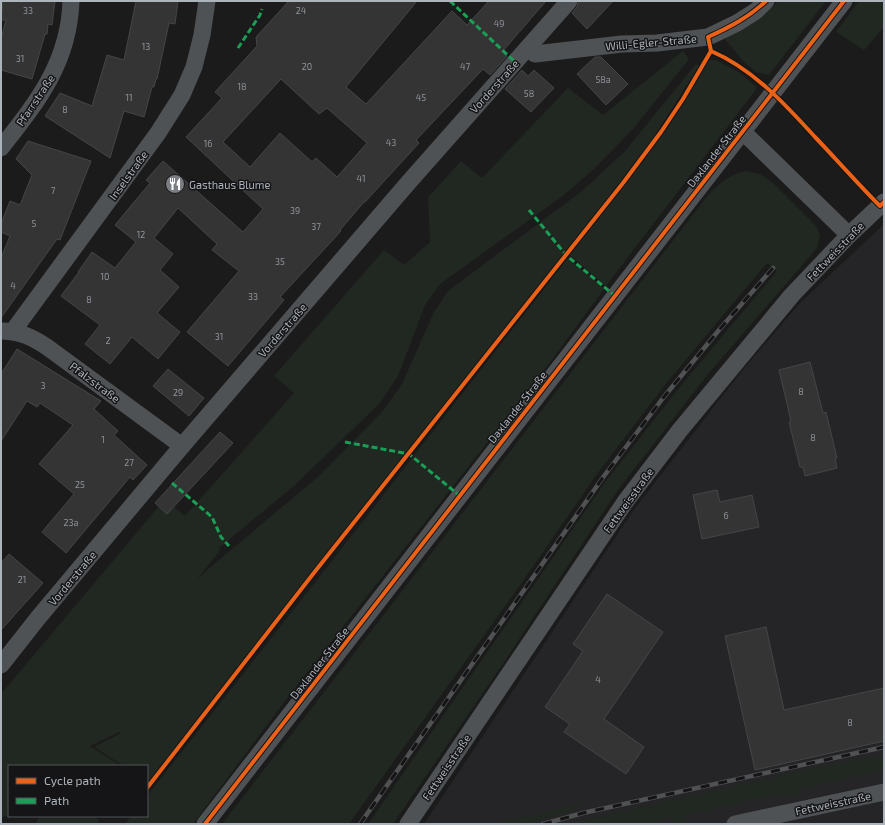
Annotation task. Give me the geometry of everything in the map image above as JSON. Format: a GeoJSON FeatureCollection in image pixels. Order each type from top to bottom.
{"type":"FeatureCollection","features":[{"type":"Feature","properties":{"kind":"street","name":"Pfarrstraße"},"geometry":{"type":"LineString","coordinates":[[1,148],[46,88],[56,68],[68,32],[71,1]]}},
{"type":"Feature","properties":{"kind":"street","name":"Inselstraße"},"geometry":{"type":"LineString","coordinates":[[7,331],[158,133],[182,95],[194,67],[202,35],[207,1]]}},
{"type":"Feature","properties":{"kind":"street","name":"Vorderstraße"},"geometry":{"type":"LineString","coordinates":[[1,665],[38,618],[182,446],[408,184],[569,1]]}},
{"type":"Feature","properties":{"kind":"street","name":"Willi-Egler-Straße"},"geometry":{"type":"LineString","coordinates":[[528,48],[535,54],[622,44],[708,37],[737,23],[756,11],[766,1]]}},
{"type":"Feature","properties":{"kind":"street","name":"Daxlander Straße"},"geometry":{"type":"LineString","coordinates":[[205,824],[844,1]]}},
{"type":"Feature","properties":{"kind":"street"},"geometry":{"type":"LineString","coordinates":[[742,131],[849,234]]}},
{"type":"Feature","properties":{"kind":"street","name":"Fettweisstraße"},"geometry":{"type":"LineString","coordinates":[[408,824],[625,502],[680,430],[792,295],[849,234],[884,202]]}},
{"type":"Feature","properties":{"kind":"street","name":"Pfalzstraße"},"geometry":{"type":"LineString","coordinates":[[7,331],[30,336],[47,347],[182,446]]}},
{"type":"Feature","properties":{"kind":"street","name":"Fettweisstraße"},"geometry":{"type":"LineString","coordinates":[[735,824],[884,792]]}},
{"type":"Feature","properties":{"kind":"shaded area"},"geometry":{"type":"Polygon","coordinates":[[[778,1],[826,1],[769,75],[756,72],[743,61],[724,38],[762,18],[778,1]]]}},
{"type":"Feature","properties":{"kind":"shaded area"},"geometry":{"type":"Polygon","coordinates":[[[859,1],[884,1],[884,27],[864,50],[836,32],[859,1]]]}},
{"type":"Feature","properties":{"kind":"shaded area"},"geometry":{"type":"Polygon","coordinates":[[[683,51],[689,59],[633,129],[594,169],[564,195],[440,284],[425,305],[398,376],[380,403],[295,485],[219,548],[220,550],[197,580],[319,476],[383,411],[402,384],[434,312],[448,291],[581,192],[626,150],[696,64],[699,66],[652,140],[615,189],[446,402],[148,784],[148,765],[122,765],[94,747],[121,733],[119,732],[90,746],[119,765],[8,765],[8,815],[1,818],[1,694],[165,499],[185,516],[294,393],[274,376],[384,250],[404,265],[430,242],[428,197],[461,161],[482,178],[568,88],[603,115],[683,51]]]}},
{"type":"Feature","properties":{"kind":"shaded area"},"geometry":{"type":"Polygon","coordinates":[[[716,60],[740,73],[757,88],[606,286],[570,255],[643,162],[677,113],[707,62],[716,60]]]}},
{"type":"Feature","properties":{"kind":"shaded area"},"geometry":{"type":"Polygon","coordinates":[[[746,171],[760,174],[773,183],[817,227],[820,236],[817,248],[709,373],[618,490],[500,668],[393,824],[368,824],[606,481],[679,388],[777,271],[767,263],[668,381],[597,474],[523,581],[349,824],[222,824],[709,194],[726,179],[735,174],[746,171]]]}},
{"type":"Feature","properties":{"kind":"shaded area"},"geometry":{"type":"Polygon","coordinates":[[[884,224],[884,824],[424,824],[635,508],[745,367],[800,303],[884,224]]]}},
{"type":"Feature","properties":{"kind":"shaded area"},"geometry":{"type":"Polygon","coordinates":[[[568,258],[604,289],[551,361],[285,701],[193,824],[125,824],[130,817],[148,817],[148,795],[568,258]]]}},
{"type":"Feature","properties":{"kind":"shaded area"},"geometry":{"type":"Polygon","coordinates":[[[884,756],[884,770],[797,789],[798,794],[787,797],[786,792],[684,815],[685,820],[674,823],[673,817],[644,824],[567,824],[840,762],[884,756]]]}},
{"type":"Feature","properties":{"kind":"shaded area"},"geometry":{"type":"Polygon","coordinates":[[[587,803],[572,810],[527,824],[491,824],[587,803]]]}},
{"type":"Feature","properties":{"kind":"shaded area"},"geometry":{"type":"Polygon","coordinates":[[[39,817],[94,817],[99,820],[97,824],[35,824],[39,817]]]}},
{"type":"Feature","properties":{"kind":"building"},"geometry":{"type":"Polygon","coordinates":[[[3,1],[55,1],[52,25],[48,24],[47,34],[45,34],[32,79],[1,70],[1,39],[6,20],[1,20],[3,1]]]}},
{"type":"Feature","properties":{"kind":"building"},"geometry":{"type":"Polygon","coordinates":[[[136,1],[178,1],[175,24],[169,23],[157,79],[154,87],[152,87],[144,117],[124,111],[110,158],[45,116],[60,93],[92,106],[107,55],[124,60],[136,1]]]}},
{"type":"Feature","properties":{"kind":"building"},"geometry":{"type":"Polygon","coordinates":[[[289,1],[417,1],[346,87],[366,104],[452,11],[467,25],[489,1],[546,1],[502,52],[507,56],[490,75],[483,69],[416,140],[419,143],[364,202],[340,230],[341,231],[280,297],[284,300],[228,366],[187,332],[239,271],[212,250],[217,244],[178,208],[154,238],[173,254],[160,270],[179,287],[157,313],[180,332],[158,359],[132,337],[110,364],[85,344],[100,325],[61,296],[92,252],[115,268],[136,242],[115,225],[150,183],[146,180],[163,161],[243,232],[263,209],[186,137],[222,98],[215,92],[257,46],[256,37],[289,1]],[[281,79],[223,142],[250,167],[280,133],[312,162],[316,158],[337,177],[367,143],[327,108],[319,114],[281,79]]]}},
{"type":"Feature","properties":{"kind":"building"},"geometry":{"type":"Polygon","coordinates":[[[579,1],[613,1],[587,29],[572,13],[577,7],[579,1]]]}},
{"type":"Feature","properties":{"kind":"building"},"geometry":{"type":"Polygon","coordinates":[[[595,57],[601,57],[628,84],[606,105],[577,74],[595,57]]]}},
{"type":"Feature","properties":{"kind":"building"},"geometry":{"type":"Polygon","coordinates":[[[522,70],[528,76],[534,70],[554,88],[531,112],[505,89],[522,70]]]}},
{"type":"Feature","properties":{"kind":"building"},"geometry":{"type":"Polygon","coordinates":[[[28,141],[91,161],[60,240],[57,239],[1,318],[1,258],[10,236],[1,232],[1,224],[10,201],[20,205],[32,175],[16,159],[28,141]]]}},
{"type":"Feature","properties":{"kind":"building"},"geometry":{"type":"Polygon","coordinates":[[[17,349],[101,401],[94,409],[118,431],[114,435],[147,465],[133,480],[130,477],[66,553],[42,532],[74,494],[39,464],[73,425],[40,403],[37,407],[27,401],[1,441],[1,374],[17,349]]]}},
{"type":"Feature","properties":{"kind":"building"},"geometry":{"type":"Polygon","coordinates":[[[810,362],[823,413],[826,412],[837,458],[835,459],[837,468],[805,476],[803,467],[800,467],[789,422],[791,421],[779,370],[810,362]]]}},
{"type":"Feature","properties":{"kind":"building"},"geometry":{"type":"Polygon","coordinates":[[[168,369],[204,398],[189,416],[153,386],[168,369]]]}},
{"type":"Feature","properties":{"kind":"building"},"geometry":{"type":"Polygon","coordinates":[[[220,432],[233,443],[167,514],[155,503],[220,432]]]}},
{"type":"Feature","properties":{"kind":"building"},"geometry":{"type":"Polygon","coordinates":[[[717,490],[720,502],[752,495],[759,527],[702,539],[693,495],[717,490]]]}},
{"type":"Feature","properties":{"kind":"building"},"geometry":{"type":"Polygon","coordinates":[[[9,554],[43,583],[1,630],[1,563],[9,554]]]}},
{"type":"Feature","properties":{"kind":"building"},"geometry":{"type":"Polygon","coordinates":[[[607,594],[663,632],[604,719],[644,747],[626,774],[564,732],[570,724],[545,707],[583,651],[573,644],[607,594]]]}},
{"type":"Feature","properties":{"kind":"building"},"geometry":{"type":"Polygon","coordinates":[[[766,627],[784,710],[884,688],[884,741],[755,770],[725,636],[766,627]]]}},
{"type":"Feature","properties":{"kind":"railway"},"geometry":{"type":"LineString","coordinates":[[360,824],[604,476],[663,398],[773,268]]}},
{"type":"Feature","properties":{"kind":"railway"},"geometry":{"type":"LineString","coordinates":[[543,824],[583,813],[884,747]]}},
{"type":"Feature","properties":{"kind":"marked path"},"geometry":{"type":"LineString","coordinates":[[450,1],[515,62]]}},
{"type":"Feature","properties":{"kind":"marked path"},"geometry":{"type":"LineString","coordinates":[[238,48],[260,15],[262,9]]}},
{"type":"Feature","properties":{"kind":"marked path"},"geometry":{"type":"LineString","coordinates":[[529,210],[566,255],[615,296]]}},
{"type":"Feature","properties":{"kind":"marked path"},"geometry":{"type":"LineString","coordinates":[[345,442],[409,454],[460,496]]}},
{"type":"Feature","properties":{"kind":"marked path"},"geometry":{"type":"LineString","coordinates":[[172,483],[212,517],[221,537],[229,546]]}},
{"type":"Feature","properties":{"kind":"cycle path"},"geometry":{"type":"LineString","coordinates":[[148,787],[313,574],[623,183],[661,132],[683,99],[711,51],[708,37],[739,21],[766,1]]}},
{"type":"Feature","properties":{"kind":"cycle path"},"geometry":{"type":"LineString","coordinates":[[205,824],[844,1]]}},
{"type":"Feature","properties":{"kind":"cycle path"},"geometry":{"type":"LineString","coordinates":[[711,51],[741,67],[768,88],[880,206],[884,202]]}},
{"type":"Feature","properties":{"kind":"place","name":"Gasthaus Blume"},"geometry":{"type":"Point","coordinates":[175,184]}}]}
